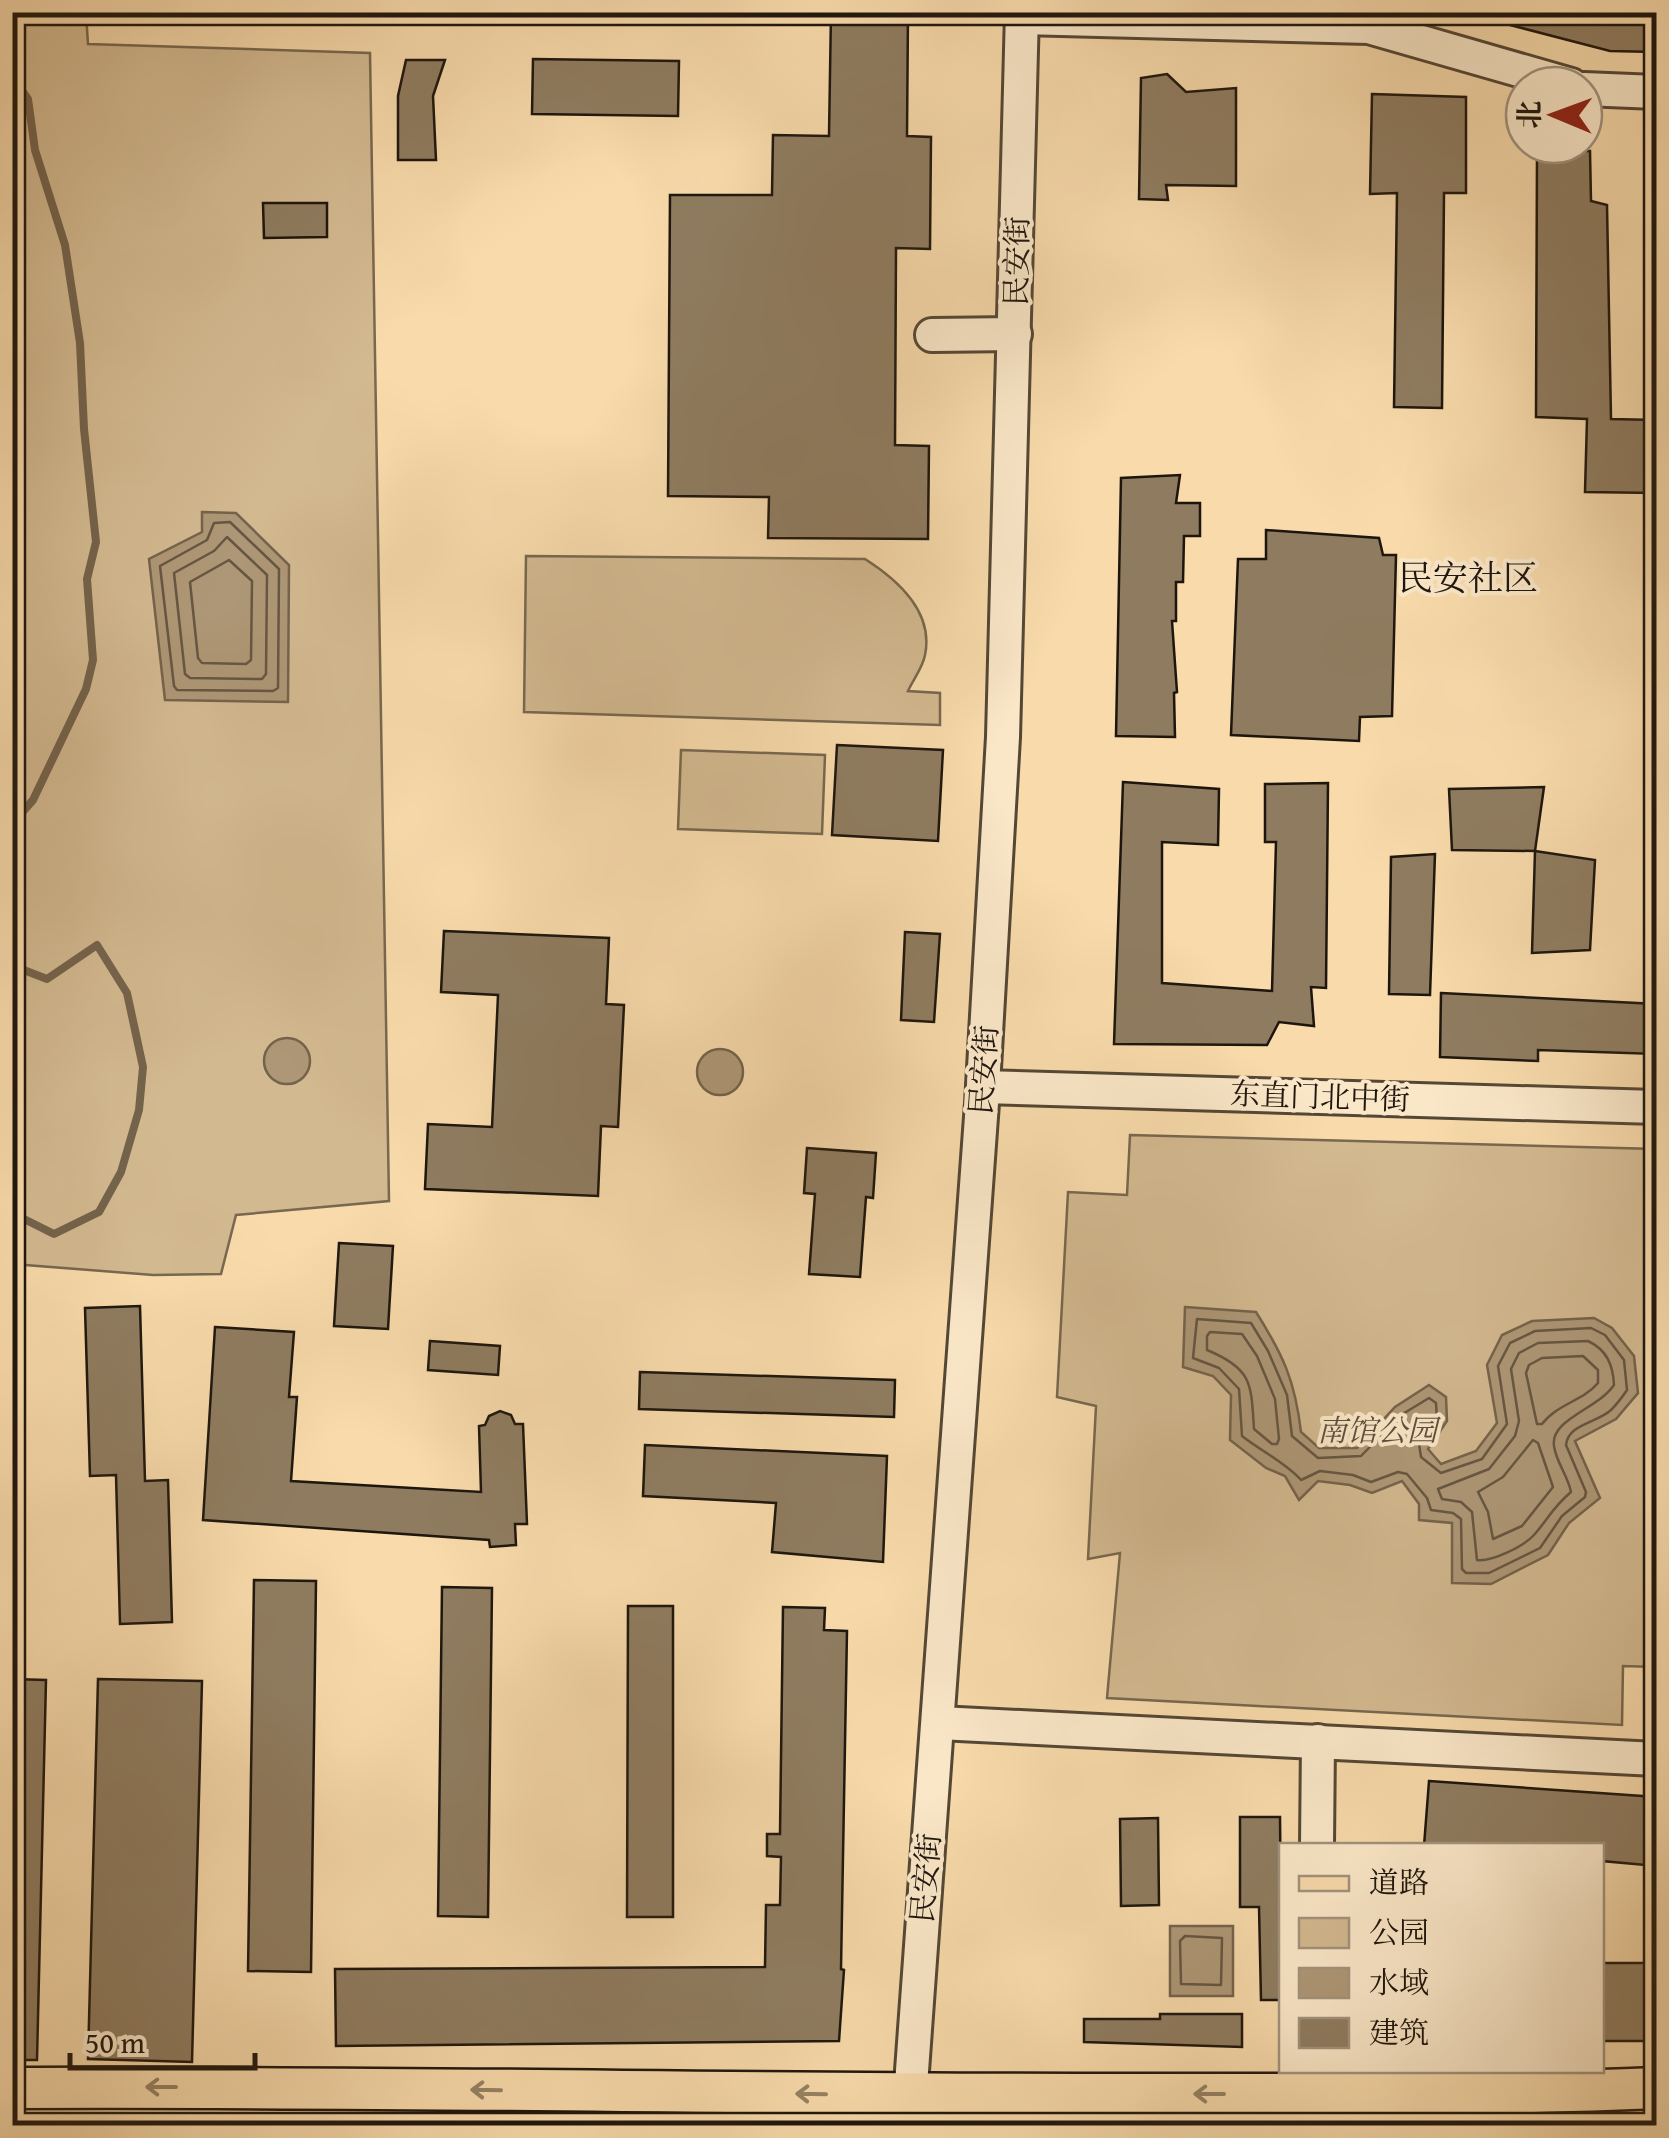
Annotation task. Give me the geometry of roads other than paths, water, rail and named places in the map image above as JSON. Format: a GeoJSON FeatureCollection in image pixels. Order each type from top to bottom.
{"type":"FeatureCollection","features":[{"type":"Feature","properties":{"kind":"main road"},"geometry":{"type":"LineString","coordinates":[[12,2088],[908,2110],[1314,2082],[1547,2093],[1656,2088]]}},
{"type":"Feature","properties":{"kind":"street"},"geometry":{"type":"LineString","coordinates":[[1022,15],[1369,26],[1504,65]]}},
{"type":"Feature","properties":{"kind":"street","name":"民安街"},"geometry":{"type":"LineString","coordinates":[[908,2110],[939,1723],[1003,737],[1022,15]]}},
{"type":"Feature","properties":{"kind":"street"},"geometry":{"type":"LineString","coordinates":[[1604,90],[1656,92]]}},
{"type":"Feature","properties":{"kind":"street"},"geometry":{"type":"LineString","coordinates":[[932,334],[1016,334]]}},
{"type":"Feature","properties":{"kind":"street","name":"东直门北中街"},"geometry":{"type":"LineString","coordinates":[[982,1087],[1656,1107]]}},
{"type":"Feature","properties":{"kind":"street"},"geometry":{"type":"LineString","coordinates":[[939,1723],[1656,1759]]}},
{"type":"Feature","properties":{"kind":"street"},"geometry":{"type":"LineString","coordinates":[[1317,1843],[1318,1741]]}},
{"type":"Feature","properties":{"kind":"water"},"geometry":{"type":"Polygon","coordinates":[[[202,512],[236,513],[289,565],[288,702],[165,700],[149,559],[202,532],[202,512]]]}},
{"type":"Feature","properties":{"kind":"water"},"geometry":{"type":"Polygon","coordinates":[[[287,1038],[303,1045],[310,1061],[303,1077],[287,1084],[271,1077],[264,1061],[271,1045],[287,1038]]]}},
{"type":"Feature","properties":{"kind":"water"},"geometry":{"type":"Polygon","coordinates":[[[720,1049],[736,1056],[743,1072],[736,1088],[720,1095],[704,1088],[697,1072],[704,1056],[720,1049]]]}},
{"type":"Feature","properties":{"kind":"water"},"geometry":{"type":"Polygon","coordinates":[[[1185,1307],[1256,1312],[1286,1369],[1301,1432],[1319,1448],[1357,1448],[1395,1407],[1429,1385],[1446,1397],[1447,1421],[1428,1449],[1441,1464],[1476,1451],[1497,1423],[1487,1365],[1502,1335],[1532,1321],[1594,1318],[1612,1328],[1634,1356],[1638,1393],[1616,1419],[1575,1441],[1600,1498],[1569,1523],[1548,1555],[1491,1584],[1452,1583],[1452,1523],[1419,1520],[1419,1504],[1402,1481],[1372,1493],[1350,1485],[1318,1481],[1299,1500],[1285,1476],[1266,1468],[1230,1440],[1231,1395],[1213,1376],[1183,1367],[1185,1307]]]}},
{"type":"Feature","properties":{"kind":"water"},"geometry":{"type":"Polygon","coordinates":[[[1170,1926],[1233,1926],[1233,1996],[1170,1996],[1170,1926]]]}},
{"type":"Feature","properties":{"kind":"waterway"},"geometry":{"type":"LineString","coordinates":[[12,82],[28,99],[35,150],[65,245],[80,343],[96,542],[87,579],[93,660],[86,689],[33,800],[12,824]]}},
{"type":"Feature","properties":{"kind":"waterway"},"geometry":{"type":"LineString","coordinates":[[12,963],[47,979],[97,945],[127,993],[143,1067],[139,1110],[121,1172],[99,1212],[54,1234],[12,1213]]}},
{"type":"Feature","properties":{"kind":"district","name":"民安社区"},"geometry":{"type":"Point","coordinates":[1468,578]}},
{"type":"Feature","properties":{"kind":"park label","name":"南馆公园"},"geometry":{"type":"Point","coordinates":[1377,1431]}}]}
